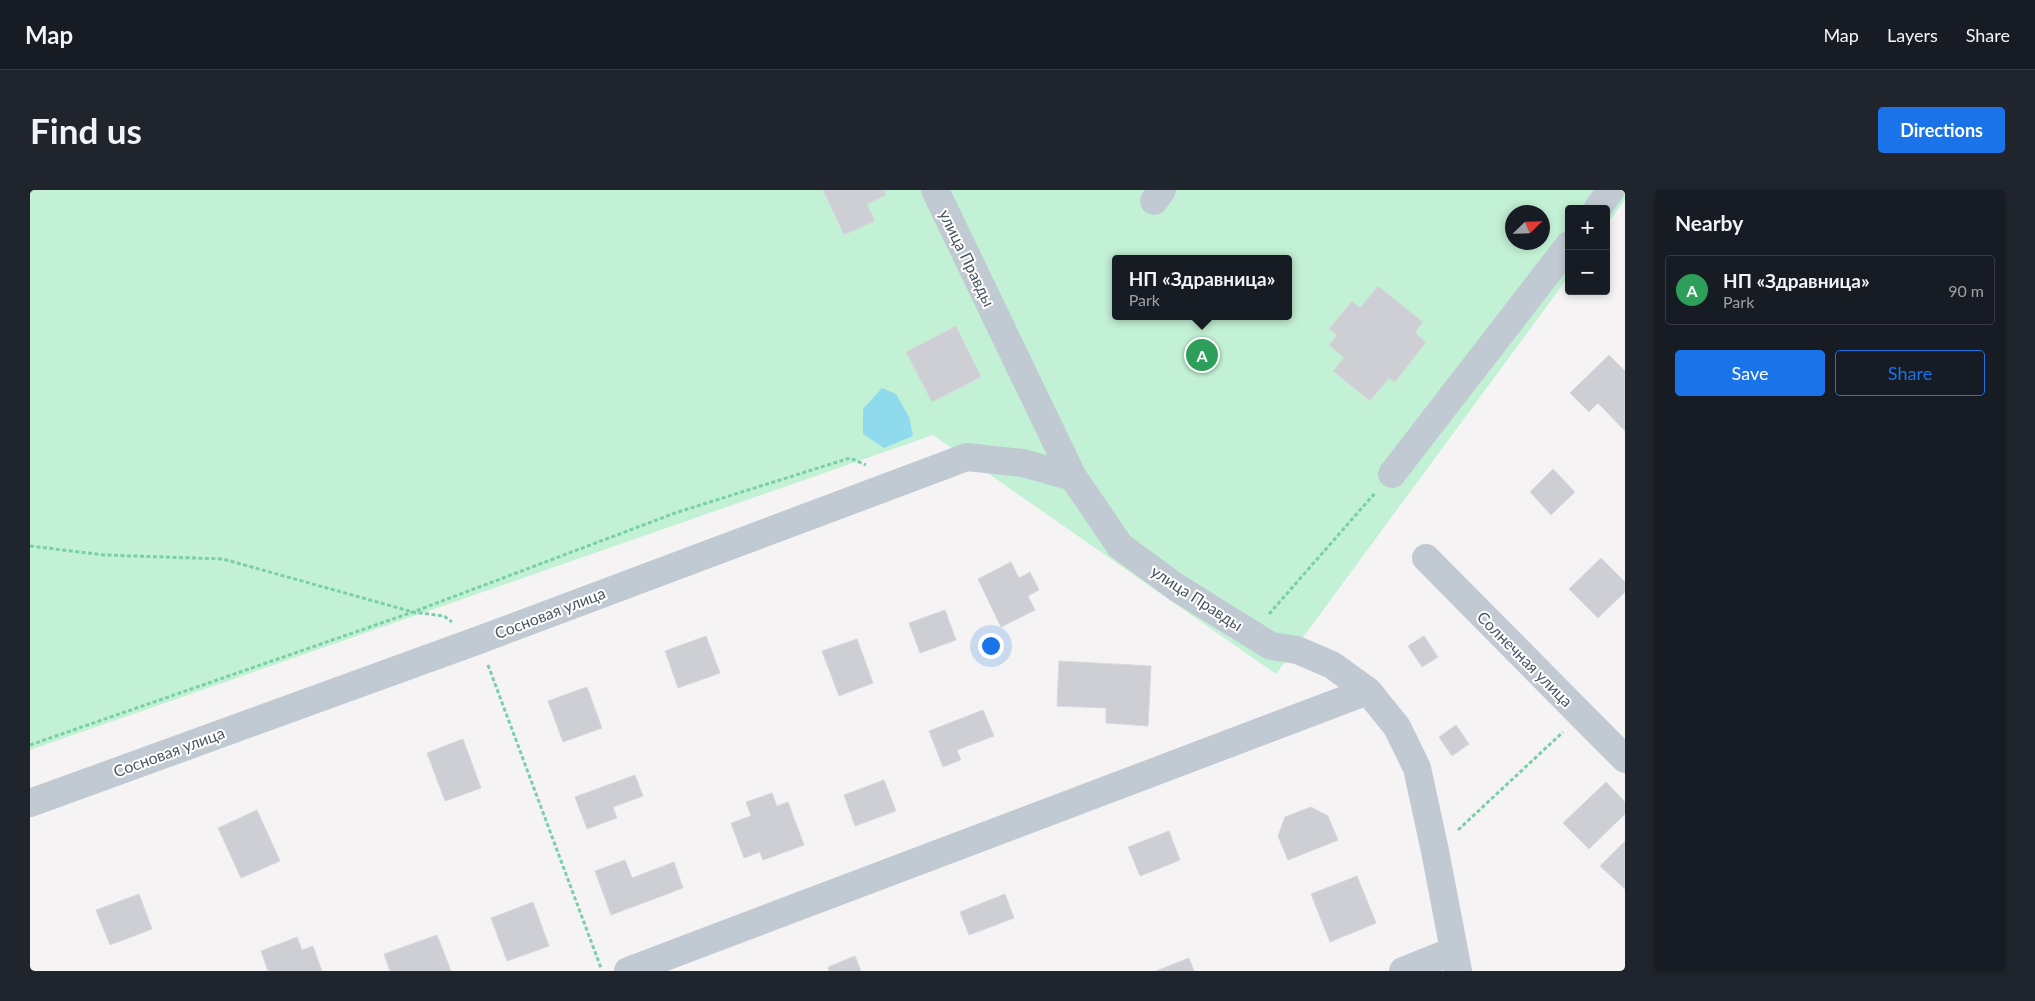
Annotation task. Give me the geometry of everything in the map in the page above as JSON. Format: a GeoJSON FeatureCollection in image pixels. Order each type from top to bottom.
{"type":"FeatureCollection","features":[{"type":"Feature","properties":{"kind":"street","name":"улица Правды"},"geometry":{"type":"LineString","coordinates":[[934,190],[1073,477],[1120,546],[1176,587],[1271,646],[1297,650],[1332,665],[1368,691],[1397,727],[1417,768],[1435,851],[1455,961]]}},
{"type":"Feature","properties":{"kind":"street"},"geometry":{"type":"LineString","coordinates":[[1600,205],[1611,190]]}},
{"type":"Feature","properties":{"kind":"street"},"geometry":{"type":"LineString","coordinates":[[1622,190],[1625,193]]}},
{"type":"Feature","properties":{"kind":"street"},"geometry":{"type":"LineString","coordinates":[[1392,474],[1565,250]]}},
{"type":"Feature","properties":{"kind":"street","name":"Сосновая улица"},"geometry":{"type":"LineString","coordinates":[[30,802],[469,644],[899,481],[967,458],[1023,463],[1073,477]]}},
{"type":"Feature","properties":{"kind":"street","name":"Солнечная улица"},"geometry":{"type":"LineString","coordinates":[[1426,558],[1625,759]]}},
{"type":"Feature","properties":{"kind":"street"},"geometry":{"type":"LineString","coordinates":[[628,971],[1368,691]]}},
{"type":"Feature","properties":{"kind":"street"},"geometry":{"type":"LineString","coordinates":[[1403,971],[1455,961]]}},
{"type":"Feature","properties":{"kind":"path"},"geometry":{"type":"LineString","coordinates":[[30,745],[413,612],[675,513],[850,458],[899,481]]}},
{"type":"Feature","properties":{"kind":"path"},"geometry":{"type":"LineString","coordinates":[[1252,634],[1392,474]]}},
{"type":"Feature","properties":{"kind":"path"},"geometry":{"type":"LineString","coordinates":[[1435,851],[1581,715]]}},
{"type":"Feature","properties":{"kind":"green space"},"geometry":{"type":"Polygon","coordinates":[[[30,190],[1625,190],[1625,200],[1610,220],[1610,205],[1565,205],[1565,281],[1276,674],[933,435],[30,750],[30,190]]]}},
{"type":"Feature","properties":{"kind":"water"},"geometry":{"type":"Polygon","coordinates":[[[882,388],[896,394],[909,417],[913,436],[884,448],[863,434],[863,409],[882,388]]]}},
{"type":"Feature","properties":{"kind":"building"},"geometry":{"type":"Polygon","coordinates":[[[823,190],[884,190],[886,195],[867,204],[875,221],[844,235],[823,190]]]}},
{"type":"Feature","properties":{"kind":"building"},"geometry":{"type":"Polygon","coordinates":[[[1378,286],[1423,322],[1415,333],[1426,342],[1395,382],[1389,378],[1370,401],[1333,371],[1344,358],[1329,345],[1337,335],[1329,329],[1352,301],[1360,308],[1378,286]]]}},
{"type":"Feature","properties":{"kind":"building"},"geometry":{"type":"Polygon","coordinates":[[[956,326],[981,377],[932,402],[906,352],[956,326]]]}},
{"type":"Feature","properties":{"kind":"building"},"geometry":{"type":"Polygon","coordinates":[[[1609,355],[1625,371],[1625,431],[1598,403],[1589,412],[1570,393],[1609,355]]]}},
{"type":"Feature","properties":{"kind":"building"},"geometry":{"type":"Polygon","coordinates":[[[1553,469],[1575,492],[1551,515],[1530,492],[1553,469]]]}},
{"type":"Feature","properties":{"kind":"building"},"geometry":{"type":"Polygon","coordinates":[[[1601,558],[1625,582],[1625,592],[1598,618],[1569,589],[1601,558]]]}},
{"type":"Feature","properties":{"kind":"building"},"geometry":{"type":"Polygon","coordinates":[[[1011,562],[1019,578],[1030,572],[1039,590],[1028,596],[1035,610],[1001,627],[978,579],[1011,562]]]}},
{"type":"Feature","properties":{"kind":"building"},"geometry":{"type":"Polygon","coordinates":[[[945,610],[956,640],[920,653],[909,623],[945,610]]]}},
{"type":"Feature","properties":{"kind":"building"},"geometry":{"type":"Polygon","coordinates":[[[706,636],[720,673],[678,688],[665,651],[706,636]]]}},
{"type":"Feature","properties":{"kind":"building"},"geometry":{"type":"Polygon","coordinates":[[[1424,636],[1438,657],[1422,667],[1408,646],[1424,636]]]}},
{"type":"Feature","properties":{"kind":"building"},"geometry":{"type":"Polygon","coordinates":[[[857,639],[873,683],[839,696],[822,651],[857,639]]]}},
{"type":"Feature","properties":{"kind":"building"},"geometry":{"type":"Polygon","coordinates":[[[1059,661],[1151,666],[1148,726],[1106,723],[1106,708],[1057,706],[1059,661]]]}},
{"type":"Feature","properties":{"kind":"building"},"geometry":{"type":"Polygon","coordinates":[[[587,687],[602,728],[563,742],[548,701],[587,687]]]}},
{"type":"Feature","properties":{"kind":"building"},"geometry":{"type":"Polygon","coordinates":[[[983,710],[994,736],[957,750],[961,760],[943,767],[929,731],[983,710]]]}},
{"type":"Feature","properties":{"kind":"building"},"geometry":{"type":"Polygon","coordinates":[[[1456,725],[1469,744],[1452,756],[1439,737],[1456,725]]]}},
{"type":"Feature","properties":{"kind":"building"},"geometry":{"type":"Polygon","coordinates":[[[463,739],[481,788],[445,801],[427,753],[463,739]]]}},
{"type":"Feature","properties":{"kind":"building"},"geometry":{"type":"Polygon","coordinates":[[[635,775],[643,796],[613,807],[617,818],[587,829],[575,797],[635,775]]]}},
{"type":"Feature","properties":{"kind":"building"},"geometry":{"type":"Polygon","coordinates":[[[884,780],[896,811],[855,826],[844,795],[884,780]]]}},
{"type":"Feature","properties":{"kind":"building"},"geometry":{"type":"Polygon","coordinates":[[[1606,782],[1625,802],[1625,814],[1589,849],[1563,823],[1606,782]]]}},
{"type":"Feature","properties":{"kind":"building"},"geometry":{"type":"Polygon","coordinates":[[[772,793],[777,806],[788,802],[804,845],[763,860],[760,852],[744,858],[731,823],[751,816],[746,802],[772,793]]]}},
{"type":"Feature","properties":{"kind":"building"},"geometry":{"type":"Polygon","coordinates":[[[1311,807],[1328,816],[1338,840],[1288,860],[1278,836],[1285,817],[1311,807]]]}},
{"type":"Feature","properties":{"kind":"building"},"geometry":{"type":"Polygon","coordinates":[[[257,810],[280,861],[241,878],[218,828],[257,810]]]}},
{"type":"Feature","properties":{"kind":"building"},"geometry":{"type":"Polygon","coordinates":[[[1169,831],[1180,860],[1140,876],[1128,847],[1169,831]]]}},
{"type":"Feature","properties":{"kind":"building"},"geometry":{"type":"Polygon","coordinates":[[[1625,841],[1625,889],[1600,866],[1625,841]]]}},
{"type":"Feature","properties":{"kind":"building"},"geometry":{"type":"Polygon","coordinates":[[[625,860],[632,878],[674,862],[683,888],[611,915],[595,871],[625,860]]]}},
{"type":"Feature","properties":{"kind":"building"},"geometry":{"type":"Polygon","coordinates":[[[1357,876],[1376,923],[1330,942],[1311,894],[1357,876]]]}},
{"type":"Feature","properties":{"kind":"building"},"geometry":{"type":"Polygon","coordinates":[[[139,894],[152,929],[110,945],[96,910],[139,894]]]}},
{"type":"Feature","properties":{"kind":"building"},"geometry":{"type":"Polygon","coordinates":[[[1005,894],[1014,918],[969,935],[960,912],[1005,894]]]}},
{"type":"Feature","properties":{"kind":"building"},"geometry":{"type":"Polygon","coordinates":[[[533,902],[549,946],[507,961],[491,918],[533,902]]]}},
{"type":"Feature","properties":{"kind":"building"},"geometry":{"type":"Polygon","coordinates":[[[437,935],[451,971],[390,971],[384,954],[437,935]]]}},
{"type":"Feature","properties":{"kind":"building"},"geometry":{"type":"Polygon","coordinates":[[[297,937],[302,950],[313,946],[322,971],[268,971],[261,951],[297,937]]]}},
{"type":"Feature","properties":{"kind":"building"},"geometry":{"type":"Polygon","coordinates":[[[855,956],[861,971],[829,971],[828,967],[855,956]]]}},
{"type":"Feature","properties":{"kind":"building"},"geometry":{"type":"Polygon","coordinates":[[[1189,958],[1194,971],[1156,971],[1189,958]]]}},
{"type":"Feature","properties":{"kind":"place","name":"НП «Здравница»"},"geometry":{"type":"Point","coordinates":[1202,355]}}]}
